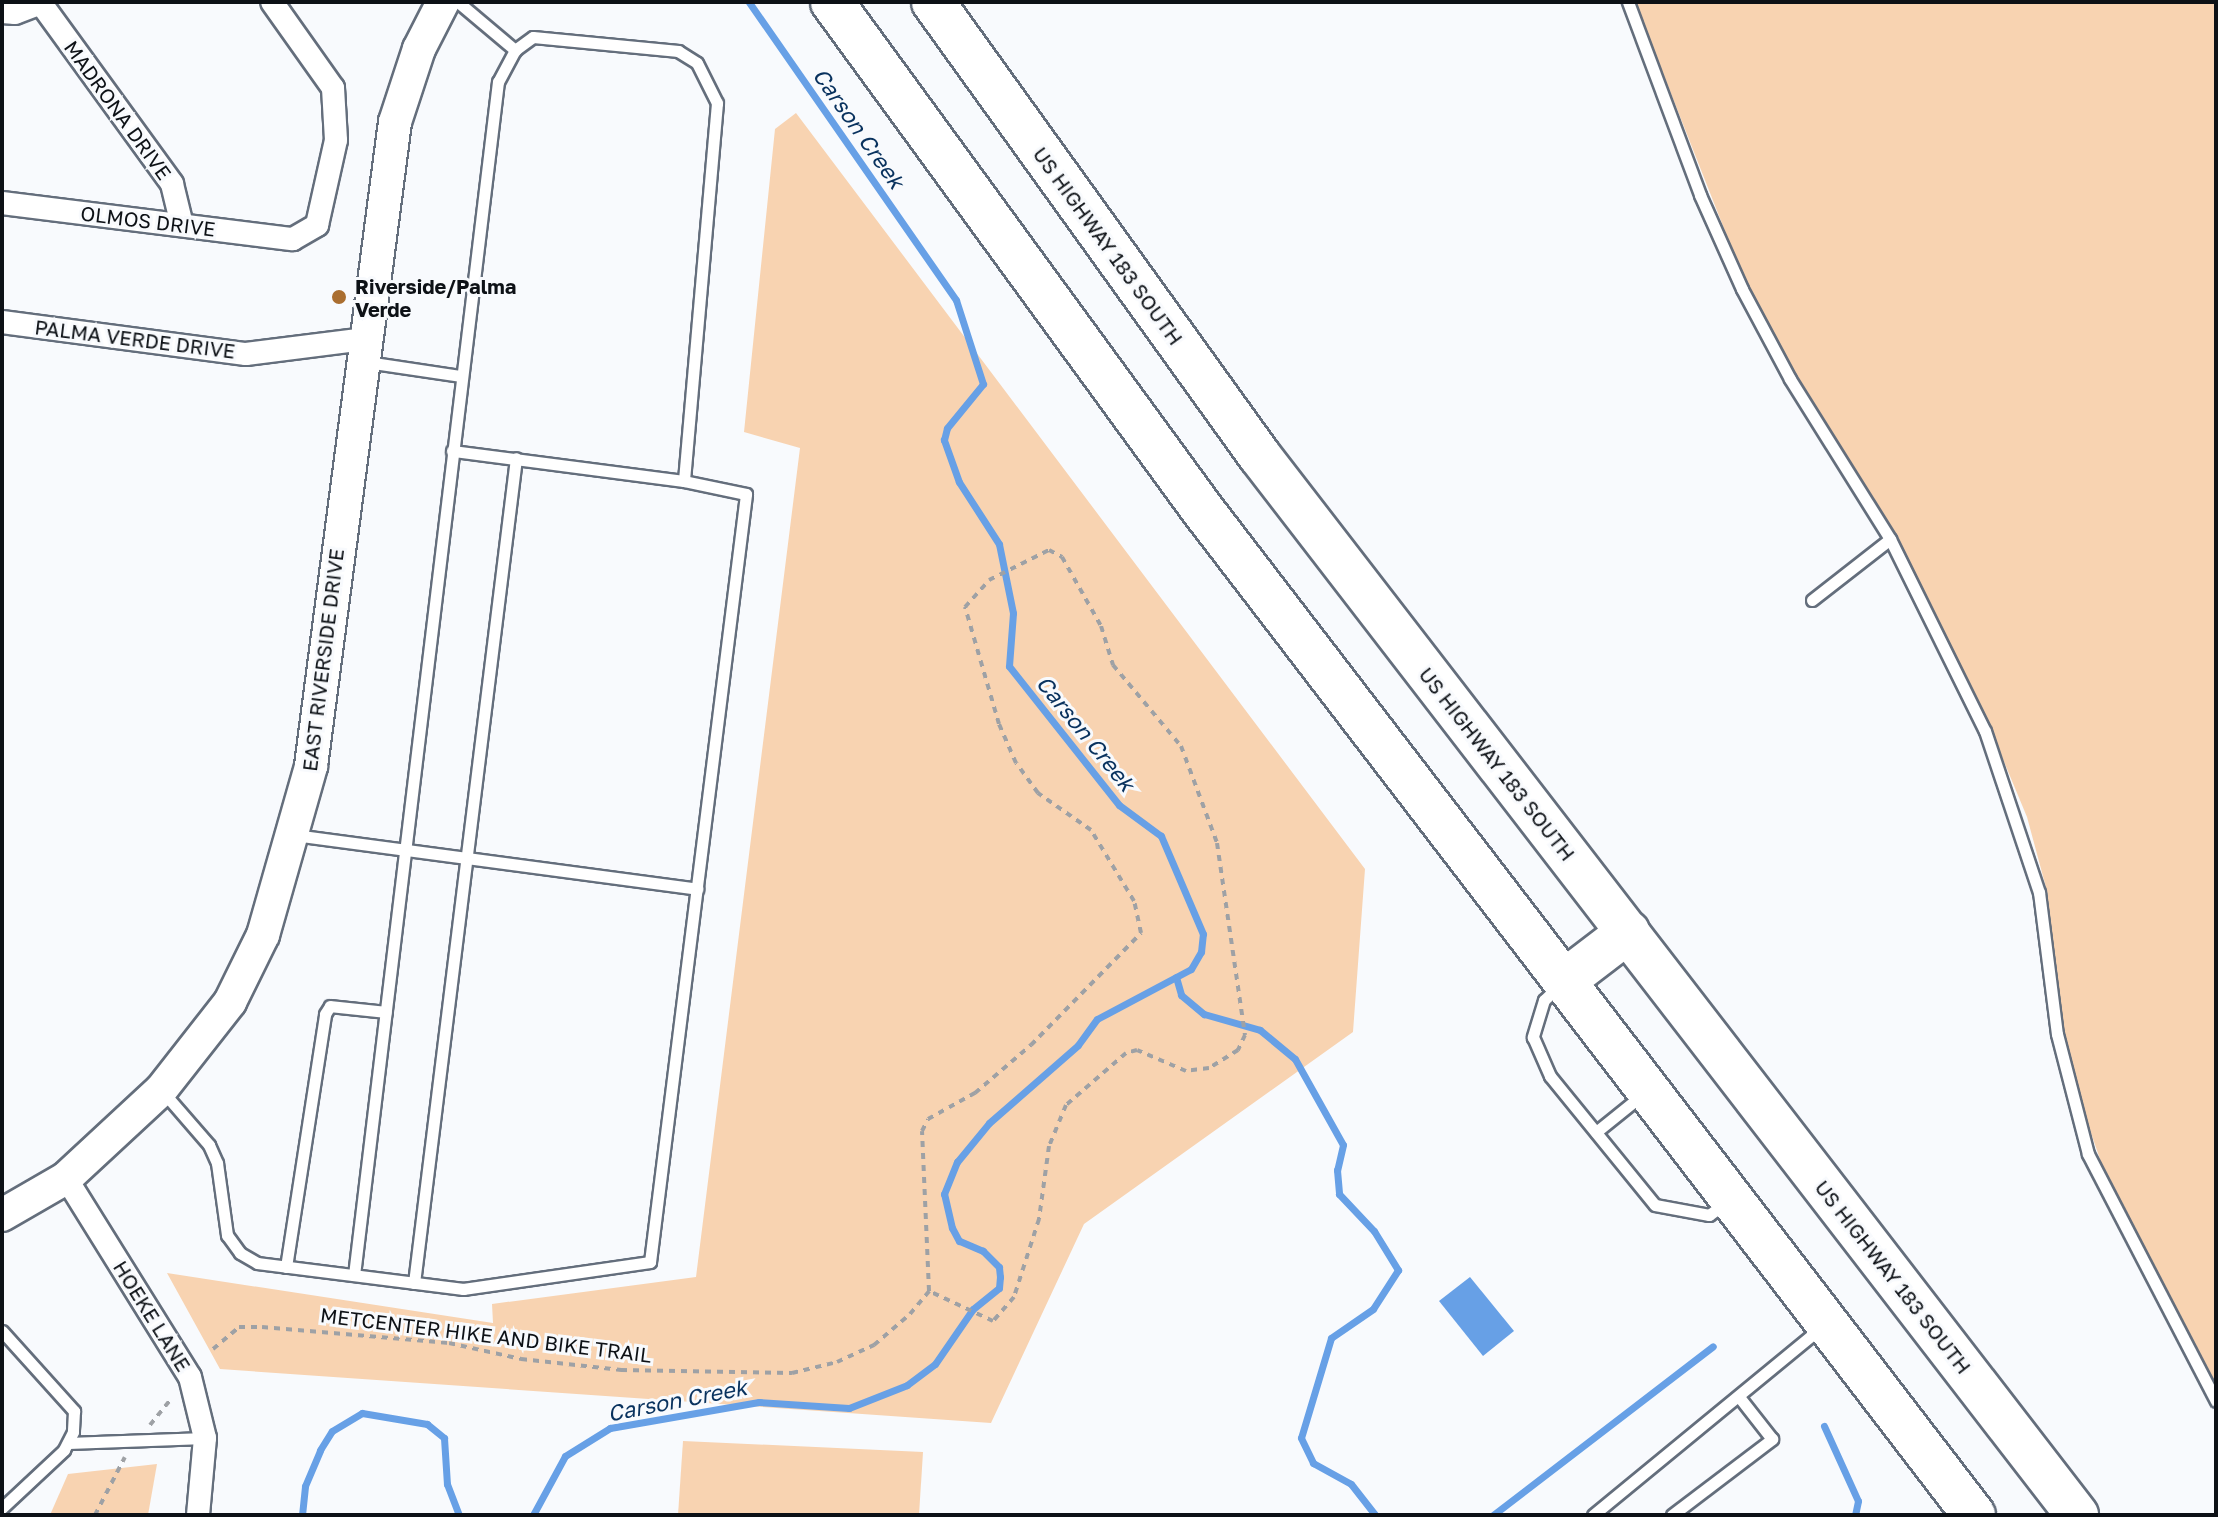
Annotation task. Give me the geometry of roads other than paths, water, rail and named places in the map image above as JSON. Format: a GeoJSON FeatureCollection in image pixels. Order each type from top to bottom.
{"type":"FeatureCollection","features":[{"type":"Feature","properties":{"kind":"highway"},"geometry":{"type":"LineString","coordinates":[[832,2],[1202,509],[1974,1515]]}},
{"type":"Feature","properties":{"kind":"highway","name":"US HIGHWAY 183 SOUTH"},"geometry":{"type":"LineString","coordinates":[[933,2],[1259,455],[2077,1515]]}},
{"type":"Feature","properties":{"kind":"highway"},"geometry":{"type":"LineString","coordinates":[[1564,981],[1628,932]]}},
{"type":"Feature","properties":{"kind":"main road","name":"EAST RIVERSIDE DRIVE"},"geometry":{"type":"LineString","coordinates":[[2,1215],[66,1178],[161,1090],[230,1002],[263,935],[294,835],[311,766],[395,122],[419,49],[443,2]]}},
{"type":"Feature","properties":{"kind":"street"},"geometry":{"type":"LineString","coordinates":[[2,12],[15,13],[41,2]]}},
{"type":"Feature","properties":{"kind":"street","name":"MADRONA DRIVE"},"geometry":{"type":"LineString","coordinates":[[41,2],[172,184],[182,225]]}},
{"type":"Feature","properties":{"kind":"street","name":"OLMOS DRIVE"},"geometry":{"type":"LineString","coordinates":[[2,203],[293,239],[317,225],[336,140],[333,88],[272,2]]}},
{"type":"Feature","properties":{"kind":"street","name":"PALMA VERDE DRIVE"},"geometry":{"type":"LineString","coordinates":[[2,322],[246,354],[363,350]]}},
{"type":"Feature","properties":{"kind":"street","name":"HOEKE LANE"},"geometry":{"type":"LineString","coordinates":[[66,1178],[190,1377],[205,1438],[198,1515]]}},
{"type":"Feature","properties":{"kind":"lane"},"geometry":{"type":"LineString","coordinates":[[458,2],[515,50]]}},
{"type":"Feature","properties":{"kind":"lane"},"geometry":{"type":"LineString","coordinates":[[1628,2],[1700,195],[1742,289],[1790,379],[1890,539],[1985,731],[2020,822],[2039,892],[2057,1034],[2088,1154],[2216,1401]]}},
{"type":"Feature","properties":{"kind":"lane"},"geometry":{"type":"LineString","coordinates":[[354,1275],[498,82],[515,50],[533,37],[569,37],[678,51],[697,63],[711,85],[717,103],[684,481]]}},
{"type":"Feature","properties":{"kind":"lane"},"geometry":{"type":"LineString","coordinates":[[363,350],[461,376]]}},
{"type":"Feature","properties":{"kind":"lane"},"geometry":{"type":"LineString","coordinates":[[161,1090],[213,1154],[227,1235],[257,1263],[463,1289],[650,1262],[746,494],[684,481],[452,451]]}},
{"type":"Feature","properties":{"kind":"lane"},"geometry":{"type":"LineString","coordinates":[[414,1283],[516,458]]}},
{"type":"Feature","properties":{"kind":"lane"},"geometry":{"type":"LineString","coordinates":[[1812,600],[1890,539]]}},
{"type":"Feature","properties":{"kind":"lane"},"geometry":{"type":"LineString","coordinates":[[294,835],[697,889]]}},
{"type":"Feature","properties":{"kind":"lane"},"geometry":{"type":"LineString","coordinates":[[1564,981],[1544,1000],[1533,1037],[1550,1076],[1655,1205],[1709,1215],[1732,1199]]}},
{"type":"Feature","properties":{"kind":"lane"},"geometry":{"type":"LineString","coordinates":[[286,1267],[325,1014],[330,1006],[386,1012]]}},
{"type":"Feature","properties":{"kind":"lane"},"geometry":{"type":"LineString","coordinates":[[1596,1132],[1648,1090]]}},
{"type":"Feature","properties":{"kind":"lane"},"geometry":{"type":"LineString","coordinates":[[1593,1515],[1740,1398],[1827,1323]]}},
{"type":"Feature","properties":{"kind":"lane"},"geometry":{"type":"LineString","coordinates":[[2,1331],[74,1411],[68,1443],[2,1508]]}},
{"type":"Feature","properties":{"kind":"lane"},"geometry":{"type":"LineString","coordinates":[[1672,1515],[1772,1439],[1740,1398]]}},
{"type":"Feature","properties":{"kind":"lane"},"geometry":{"type":"LineString","coordinates":[[68,1443],[205,1438]]}},
{"type":"Feature","properties":{"kind":"water"},"geometry":{"type":"Polygon","coordinates":[[[1470,1277],[1514,1331],[1483,1356],[1439,1301],[1470,1277]]]}},
{"type":"Feature","properties":{"kind":"waterway","name":"Carson Creek"},"geometry":{"type":"LineString","coordinates":[[533,1515],[565,1456],[610,1428],[759,1402],[849,1408],[907,1385],[935,1364],[973,1309],[999,1288],[999,1267],[983,1251],[959,1241],[952,1228],[944,1194],[957,1162],[989,1123],[1078,1045],[1097,1019],[1191,969],[1201,952],[1203,934],[1161,836],[1119,805],[1009,666],[1013,613],[999,544],[959,482],[944,440],[947,428],[983,384],[956,300],[749,2]]}},
{"type":"Feature","properties":{"kind":"waterway"},"geometry":{"type":"LineString","coordinates":[[1176,977],[1181,995],[1204,1014],[1260,1030],[1295,1059],[1343,1145],[1337,1170],[1339,1194],[1374,1231],[1398,1270],[1373,1309],[1331,1338],[1301,1438],[1313,1463],[1351,1484],[1375,1515]]}},
{"type":"Feature","properties":{"kind":"waterway"},"geometry":{"type":"LineString","coordinates":[[1493,1515],[1713,1346]]}},
{"type":"Feature","properties":{"kind":"waterway","name":"Carson Creek"},"geometry":{"type":"LineString","coordinates":[[302,1515],[305,1486],[320,1450],[332,1431],[362,1413],[427,1424],[444,1438],[447,1484],[459,1515]]}},
{"type":"Feature","properties":{"kind":"waterway"},"geometry":{"type":"LineString","coordinates":[[1824,1426],[1858,1501],[1855,1515]]}},
{"type":"Feature","properties":{"kind":"place","name":"Riverside/Palma Verde"},"geometry":{"type":"Point","coordinates":[339,297]}}]}
